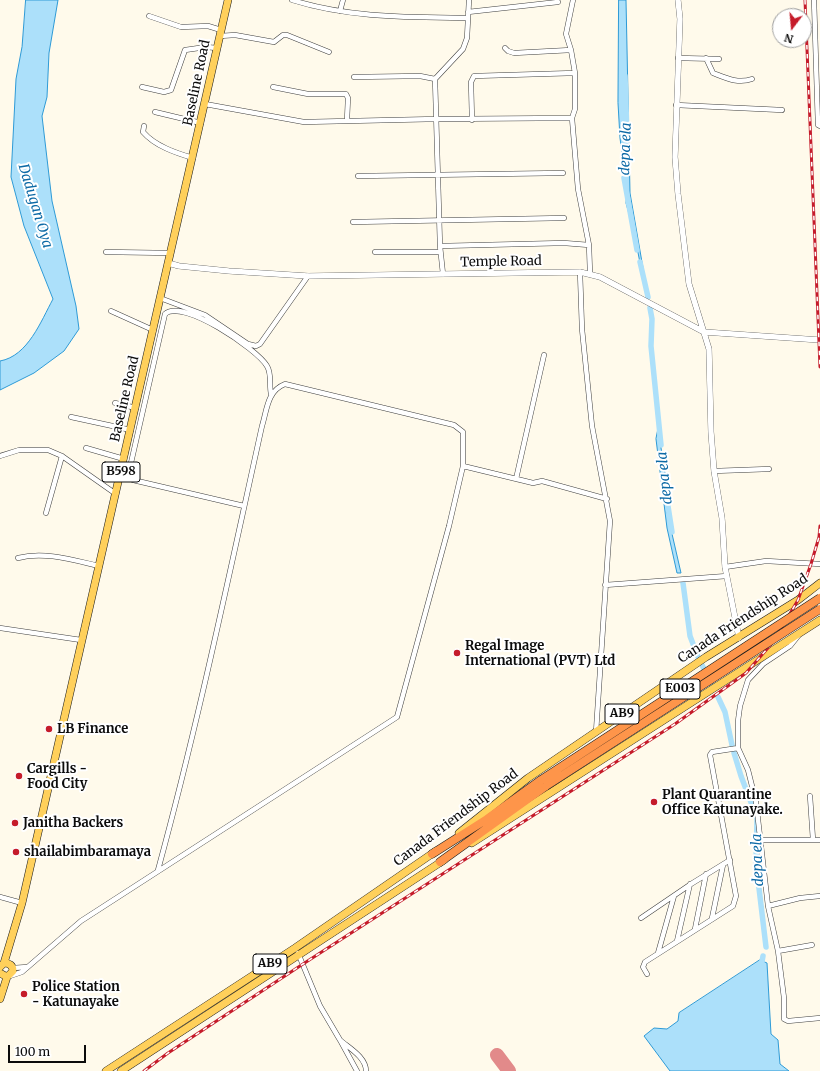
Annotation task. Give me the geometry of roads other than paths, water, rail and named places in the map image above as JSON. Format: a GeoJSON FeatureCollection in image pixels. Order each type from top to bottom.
{"type":"FeatureCollection","features":[{"type":"Feature","properties":{"kind":"highway","name":"E003"},"geometry":{"type":"LineString","coordinates":[[440,862],[543,783],[820,598]]}},
{"type":"Feature","properties":{"kind":"highway","name":"E003"},"geometry":{"type":"LineString","coordinates":[[432,854],[820,609]]}},
{"type":"Feature","properties":{"kind":"main road","name":"Baseline Road"},"geometry":{"type":"LineString","coordinates":[[4,976],[131,430],[228,0]]}},
{"type":"Feature","properties":{"kind":"main road","name":"Canada Friendship Road"},"geometry":{"type":"LineString","coordinates":[[121,1071],[297,951],[432,854],[528,778],[706,657],[739,638],[820,583]]}},
{"type":"Feature","properties":{"kind":"main road","name":"Canada Friendship Road"},"geometry":{"type":"LineString","coordinates":[[106,1071],[440,862],[494,830],[564,783],[820,620]]}},
{"type":"Feature","properties":{"kind":"main road"},"geometry":{"type":"LineString","coordinates":[[0,999],[4,976]]}},
{"type":"Feature","properties":{"kind":"street"},"geometry":{"type":"LineString","coordinates":[[292,0],[340,11],[372,16],[468,18]]}},
{"type":"Feature","properties":{"kind":"street"},"geometry":{"type":"LineString","coordinates":[[340,11],[343,0]]}},
{"type":"Feature","properties":{"kind":"street"},"geometry":{"type":"LineString","coordinates":[[443,274],[440,252],[436,79],[463,49],[467,38],[469,0]]}},
{"type":"Feature","properties":{"kind":"street"},"geometry":{"type":"LineString","coordinates":[[573,0],[566,34],[571,50],[574,73],[575,109],[572,118],[578,189],[589,245],[590,274]]}},
{"type":"Feature","properties":{"kind":"street"},"geometry":{"type":"LineString","coordinates":[[678,0],[680,19],[675,157],[682,236],[689,284],[704,332],[710,358],[709,395],[714,471],[722,518],[725,567],[739,638]]}},
{"type":"Feature","properties":{"kind":"street"},"geometry":{"type":"LineString","coordinates":[[814,0],[818,125],[820,126]]}},
{"type":"Feature","properties":{"kind":"street"},"geometry":{"type":"LineString","coordinates":[[468,12],[558,2]]}},
{"type":"Feature","properties":{"kind":"street"},"geometry":{"type":"LineString","coordinates":[[149,16],[181,27],[208,26],[220,33],[274,42],[284,35],[287,35],[329,52]]}},
{"type":"Feature","properties":{"kind":"street"},"geometry":{"type":"LineString","coordinates":[[142,87],[164,92],[171,90],[185,50],[206,47],[217,48]]}},
{"type":"Feature","properties":{"kind":"street"},"geometry":{"type":"LineString","coordinates":[[505,48],[514,53],[571,50]]}},
{"type":"Feature","properties":{"kind":"street"},"geometry":{"type":"LineString","coordinates":[[678,58],[719,58]]}},
{"type":"Feature","properties":{"kind":"street"},"geometry":{"type":"LineString","coordinates":[[706,58],[713,73],[728,79],[744,82],[752,79]]}},
{"type":"Feature","properties":{"kind":"street"},"geometry":{"type":"LineString","coordinates":[[472,120],[470,82],[474,76],[574,73]]}},
{"type":"Feature","properties":{"kind":"street"},"geometry":{"type":"LineString","coordinates":[[354,77],[420,76],[436,79]]}},
{"type":"Feature","properties":{"kind":"street"},"geometry":{"type":"LineString","coordinates":[[273,87],[308,94],[346,94],[348,98],[347,120]]}},
{"type":"Feature","properties":{"kind":"street"},"geometry":{"type":"LineString","coordinates":[[205,104],[304,122],[347,120],[572,118]]}},
{"type":"Feature","properties":{"kind":"street"},"geometry":{"type":"LineString","coordinates":[[676,105],[782,110]]}},
{"type":"Feature","properties":{"kind":"street"},"geometry":{"type":"LineString","coordinates":[[155,112],[201,123]]}},
{"type":"Feature","properties":{"kind":"street"},"geometry":{"type":"LineString","coordinates":[[144,126],[143,132],[149,137],[168,149],[193,158]]}},
{"type":"Feature","properties":{"kind":"street"},"geometry":{"type":"LineString","coordinates":[[358,176],[439,176],[563,172]]}},
{"type":"Feature","properties":{"kind":"street"},"geometry":{"type":"LineString","coordinates":[[353,222],[564,218]]}},
{"type":"Feature","properties":{"kind":"street"},"geometry":{"type":"LineString","coordinates":[[440,246],[564,243],[589,245]]}},
{"type":"Feature","properties":{"kind":"street"},"geometry":{"type":"LineString","coordinates":[[106,252],[170,253]]}},
{"type":"Feature","properties":{"kind":"street"},"geometry":{"type":"LineString","coordinates":[[375,252],[440,252]]}},
{"type":"Feature","properties":{"kind":"street","name":"Temple Road"},"geometry":{"type":"LineString","coordinates":[[168,262],[178,266],[308,276],[580,272],[600,277],[704,332],[820,340]]}},
{"type":"Feature","properties":{"kind":"street"},"geometry":{"type":"LineString","coordinates":[[580,272],[582,329],[592,426],[607,499],[610,522],[596,732]]}},
{"type":"Feature","properties":{"kind":"street"},"geometry":{"type":"LineString","coordinates":[[160,298],[205,315],[248,344],[256,346],[260,344],[273,327],[308,276]]}},
{"type":"Feature","properties":{"kind":"street"},"geometry":{"type":"LineString","coordinates":[[158,870],[204,686],[244,506],[271,394],[268,368],[252,351],[202,318],[176,310],[168,311],[165,314],[128,476],[133,480],[244,506]]}},
{"type":"Feature","properties":{"kind":"street"},"geometry":{"type":"LineString","coordinates":[[111,311],[153,330]]}},
{"type":"Feature","properties":{"kind":"street"},"geometry":{"type":"LineString","coordinates":[[516,479],[544,355]]}},
{"type":"Feature","properties":{"kind":"street"},"geometry":{"type":"LineString","coordinates":[[4,976],[19,974],[81,921],[397,717],[449,526],[463,466],[463,432],[454,425],[285,384],[277,388],[271,394]]}},
{"type":"Feature","properties":{"kind":"street"},"geometry":{"type":"LineString","coordinates":[[115,403],[136,408]]}},
{"type":"Feature","properties":{"kind":"street"},"geometry":{"type":"LineString","coordinates":[[71,417],[131,430]]}},
{"type":"Feature","properties":{"kind":"street"},"geometry":{"type":"LineString","coordinates":[[86,448],[124,458]]}},
{"type":"Feature","properties":{"kind":"street"},"geometry":{"type":"LineString","coordinates":[[0,456],[19,450],[48,450],[62,456],[116,494]]}},
{"type":"Feature","properties":{"kind":"street"},"geometry":{"type":"LineString","coordinates":[[46,513],[62,456]]}},
{"type":"Feature","properties":{"kind":"street"},"geometry":{"type":"LineString","coordinates":[[463,466],[533,483],[542,481],[607,499]]}},
{"type":"Feature","properties":{"kind":"street"},"geometry":{"type":"LineString","coordinates":[[714,471],[769,469]]}},
{"type":"Feature","properties":{"kind":"street"},"geometry":{"type":"LineString","coordinates":[[18,558],[31,554],[70,559],[99,566]]}},
{"type":"Feature","properties":{"kind":"street"},"geometry":{"type":"LineString","coordinates":[[725,567],[766,561],[820,564]]}},
{"type":"Feature","properties":{"kind":"street"},"geometry":{"type":"LineString","coordinates":[[605,585],[727,576]]}},
{"type":"Feature","properties":{"kind":"street"},"geometry":{"type":"LineString","coordinates":[[0,628],[81,640]]}},
{"type":"Feature","properties":{"kind":"street"},"geometry":{"type":"LineString","coordinates":[[799,634],[790,646],[763,664],[748,680],[740,706],[738,748],[748,770],[756,802],[768,906],[778,951],[784,998],[784,1019],[788,1021],[820,1018]]}},
{"type":"Feature","properties":{"kind":"street"},"geometry":{"type":"LineString","coordinates":[[647,974],[643,967],[645,962],[733,906],[736,896],[710,755],[712,752],[738,748]]}},
{"type":"Feature","properties":{"kind":"street"},"geometry":{"type":"LineString","coordinates":[[810,796],[813,840]]}},
{"type":"Feature","properties":{"kind":"street"},"geometry":{"type":"LineString","coordinates":[[760,840],[820,840]]}},
{"type":"Feature","properties":{"kind":"street"},"geometry":{"type":"LineString","coordinates":[[641,918],[690,884],[730,860]]}},
{"type":"Feature","properties":{"kind":"street"},"geometry":{"type":"LineString","coordinates":[[712,918],[723,865]]}},
{"type":"Feature","properties":{"kind":"street"},"geometry":{"type":"LineString","coordinates":[[695,929],[706,874]]}},
{"type":"Feature","properties":{"kind":"street"},"geometry":{"type":"LineString","coordinates":[[677,941],[690,884]]}},
{"type":"Feature","properties":{"kind":"street"},"geometry":{"type":"LineString","coordinates":[[658,953],[674,896]]}},
{"type":"Feature","properties":{"kind":"street"},"geometry":{"type":"LineString","coordinates":[[768,906],[800,898],[820,896]]}},
{"type":"Feature","properties":{"kind":"street"},"geometry":{"type":"LineString","coordinates":[[0,897],[22,903]]}},
{"type":"Feature","properties":{"kind":"street"},"geometry":{"type":"LineString","coordinates":[[778,951],[812,945]]}},
{"type":"Feature","properties":{"kind":"street"},"geometry":{"type":"LineString","coordinates":[[297,951],[320,1006],[358,1071]]}},
{"type":"Feature","properties":{"kind":"street"},"geometry":{"type":"LineString","coordinates":[[7,966],[27,967]]}},
{"type":"Feature","properties":{"kind":"street"},"geometry":{"type":"LineString","coordinates":[[340,1040],[361,1059],[365,1065],[366,1071]]}},
{"type":"Feature","properties":{"kind":"water","name":"Dadugan Oya"},"geometry":{"type":"Polygon","coordinates":[[[26,0],[58,0],[49,53],[47,97],[42,116],[52,201],[76,306],[79,329],[64,351],[34,373],[0,390],[0,361],[10,358],[26,345],[38,327],[53,299],[24,226],[11,177],[16,79],[22,47],[26,0]]]}},
{"type":"Feature","properties":{"kind":"water"},"geometry":{"type":"Polygon","coordinates":[[[619,0],[626,0],[630,193],[643,268],[641,268],[634,232],[626,203],[627,193],[620,138],[618,103],[619,0]]]}},
{"type":"Feature","properties":{"kind":"water"},"geometry":{"type":"Polygon","coordinates":[[[658,429],[665,473],[667,512],[681,573],[677,573],[667,528],[656,439],[658,429]]]}},
{"type":"Feature","properties":{"kind":"water"},"geometry":{"type":"Polygon","coordinates":[[[760,960],[767,963],[771,1034],[778,1040],[780,1064],[789,1071],[670,1071],[644,1036],[654,1028],[667,1029],[678,1021],[679,1013],[760,960]]]}},
{"type":"Feature","properties":{"kind":"waterway","name":"depa ela"},"geometry":{"type":"LineString","coordinates":[[625,76],[627,135]]}},
{"type":"Feature","properties":{"kind":"waterway","name":"depa ela"},"geometry":{"type":"LineString","coordinates":[[624,178],[637,250]]}},
{"type":"Feature","properties":{"kind":"waterway","name":"depa ela"},"geometry":{"type":"LineString","coordinates":[[640,262],[648,297]]}},
{"type":"Feature","properties":{"kind":"waterway","name":"depa ela"},"geometry":{"type":"LineString","coordinates":[[650,308],[652,319],[651,346],[661,445]]}},
{"type":"Feature","properties":{"kind":"waterway","name":"depa ela"},"geometry":{"type":"LineString","coordinates":[[665,487],[672,532]]}},
{"type":"Feature","properties":{"kind":"waterway","name":"depa ela"},"geometry":{"type":"LineString","coordinates":[[683,583],[690,636],[698,657]]}},
{"type":"Feature","properties":{"kind":"waterway","name":"depa ela"},"geometry":{"type":"LineString","coordinates":[[702,665],[712,685]]}},
{"type":"Feature","properties":{"kind":"waterway","name":"depa ela"},"geometry":{"type":"LineString","coordinates":[[718,697],[725,712],[732,745]]}},
{"type":"Feature","properties":{"kind":"waterway","name":"depa ela"},"geometry":{"type":"LineString","coordinates":[[734,753],[757,818],[756,863],[766,947]]}},
{"type":"Feature","properties":{"kind":"waterway","name":"depa ela"},"geometry":{"type":"LineString","coordinates":[[761,967],[763,956]]}},
{"type":"Feature","properties":{"kind":"railway"},"geometry":{"type":"LineString","coordinates":[[805,0],[820,367]]}},
{"type":"Feature","properties":{"kind":"railway"},"geometry":{"type":"LineString","coordinates":[[144,1071],[168,1053],[303,964],[675,724],[746,673],[774,641],[798,600],[811,564],[819,537],[820,526]]}},
{"type":"Feature","properties":{"kind":"place","name":"Regal Image International (PVT) Ltd"},"geometry":{"type":"Point","coordinates":[457,653]}},
{"type":"Feature","properties":{"kind":"place","name":"LB Finance"},"geometry":{"type":"Point","coordinates":[49,729]}},
{"type":"Feature","properties":{"kind":"place","name":"Cargills - Food City"},"geometry":{"type":"Point","coordinates":[19,776]}},
{"type":"Feature","properties":{"kind":"place","name":"Plant Quarantine Office Katunayake."},"geometry":{"type":"Point","coordinates":[654,802]}},
{"type":"Feature","properties":{"kind":"place","name":"Janitha Backers"},"geometry":{"type":"Point","coordinates":[15,823]}},
{"type":"Feature","properties":{"kind":"place","name":"shailabimbaramaya"},"geometry":{"type":"Point","coordinates":[16,852]}},
{"type":"Feature","properties":{"kind":"place","name":"Police Station - Katunayake"},"geometry":{"type":"Point","coordinates":[24,994]}}]}
